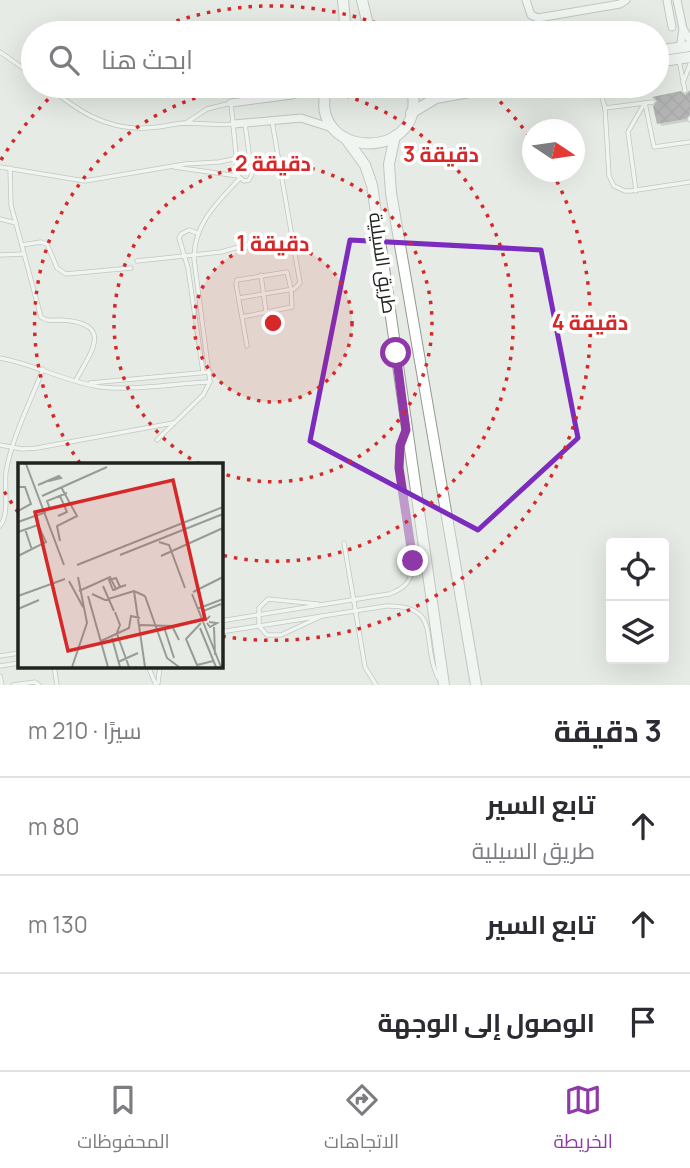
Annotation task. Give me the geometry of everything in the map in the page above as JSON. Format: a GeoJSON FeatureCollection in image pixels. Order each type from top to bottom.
{"type":"FeatureCollection","features":[{"type":"Feature","properties":{"kind":"main road"},"geometry":{"type":"LineString","coordinates":[[343,0],[345,21]]}},
{"type":"Feature","properties":{"kind":"main road"},"geometry":{"type":"LineString","coordinates":[[362,0],[367,21]]}},
{"type":"Feature","properties":{"kind":"main road"},"geometry":{"type":"LineString","coordinates":[[325,98],[326,112],[335,130]]}},
{"type":"Feature","properties":{"kind":"main road"},"geometry":{"type":"LineString","coordinates":[[346,139],[366,145],[395,136],[402,130],[411,113],[413,98]]}},
{"type":"Feature","properties":{"kind":"main road"},"geometry":{"type":"LineString","coordinates":[[411,113],[436,98]]}},
{"type":"Feature","properties":{"kind":"main road","name":"طريق السيلية"},"geometry":{"type":"LineString","coordinates":[[335,130],[346,139],[365,165],[372,185],[443,685]]}},
{"type":"Feature","properties":{"kind":"main road","name":"طريق السيلية"},"geometry":{"type":"LineString","coordinates":[[395,136],[388,164],[391,192],[476,685]]}},
{"type":"Feature","properties":{"kind":"street"},"geometry":{"type":"LineString","coordinates":[[526,0],[531,15],[538,18],[620,4],[626,0]]}},
{"type":"Feature","properties":{"kind":"street"},"geometry":{"type":"LineString","coordinates":[[667,0],[671,27]]}},
{"type":"Feature","properties":{"kind":"street"},"geometry":{"type":"LineString","coordinates":[[677,0],[685,52]]}},
{"type":"Feature","properties":{"kind":"street"},"geometry":{"type":"LineString","coordinates":[[683,29],[690,40]]}},
{"type":"Feature","properties":{"kind":"street"},"geometry":{"type":"LineString","coordinates":[[231,103],[269,98]]}},
{"type":"Feature","properties":{"kind":"street"},"geometry":{"type":"LineString","coordinates":[[234,124],[301,118],[335,130]]}},
{"type":"Feature","properties":{"kind":"lane"},"geometry":{"type":"LineString","coordinates":[[0,51],[21,66]]}},
{"type":"Feature","properties":{"kind":"lane"},"geometry":{"type":"LineString","coordinates":[[685,52],[685,90]]}},
{"type":"Feature","properties":{"kind":"lane"},"geometry":{"type":"LineString","coordinates":[[683,83],[690,64]]}},
{"type":"Feature","properties":{"kind":"lane"},"geometry":{"type":"LineString","coordinates":[[63,98],[82,112],[107,124],[134,128],[186,123],[210,126],[234,124]]}},
{"type":"Feature","properties":{"kind":"lane"},"geometry":{"type":"LineString","coordinates":[[602,98],[611,181],[619,189],[636,191],[690,182]]}},
{"type":"Feature","properties":{"kind":"lane"},"geometry":{"type":"LineString","coordinates":[[604,108],[653,102]]}},
{"type":"Feature","properties":{"kind":"lane"},"geometry":{"type":"LineString","coordinates":[[157,440],[203,395],[210,382],[194,254],[197,233],[204,218],[239,177],[231,103],[207,109],[186,123]]}},
{"type":"Feature","properties":{"kind":"lane"},"geometry":{"type":"LineString","coordinates":[[644,104],[654,148],[690,142]]}},
{"type":"Feature","properties":{"kind":"lane"},"geometry":{"type":"LineString","coordinates":[[636,191],[628,132],[644,104]]}},
{"type":"Feature","properties":{"kind":"lane"},"geometry":{"type":"LineString","coordinates":[[239,298],[291,287],[299,277],[271,119]]}},
{"type":"Feature","properties":{"kind":"lane"},"geometry":{"type":"LineString","coordinates":[[172,167],[239,177],[246,181],[252,176],[245,123]]}},
{"type":"Feature","properties":{"kind":"lane"},"geometry":{"type":"LineString","coordinates":[[0,167],[85,181],[238,158]]}},
{"type":"Feature","properties":{"kind":"lane"},"geometry":{"type":"LineString","coordinates":[[10,169],[9,194],[41,317],[46,321],[78,323],[88,328],[95,336],[95,345],[76,380]]}},
{"type":"Feature","properties":{"kind":"lane"},"geometry":{"type":"LineString","coordinates":[[0,219],[16,223]]}},
{"type":"Feature","properties":{"kind":"lane"},"geometry":{"type":"LineString","coordinates":[[197,233],[188,230],[179,238],[184,254],[203,372]]}},
{"type":"Feature","properties":{"kind":"lane"},"geometry":{"type":"LineString","coordinates":[[137,261],[228,251],[267,239]]}},
{"type":"Feature","properties":{"kind":"lane"},"geometry":{"type":"LineString","coordinates":[[22,245],[41,242],[47,244],[57,268],[66,274],[131,268]]}},
{"type":"Feature","properties":{"kind":"lane"},"geometry":{"type":"LineString","coordinates":[[0,255],[24,254]]}},
{"type":"Feature","properties":{"kind":"lane"},"geometry":{"type":"LineString","coordinates":[[242,317],[292,307],[291,287],[286,271],[237,280],[239,298],[242,317],[247,346]]}},
{"type":"Feature","properties":{"kind":"lane"},"geometry":{"type":"LineString","coordinates":[[261,275],[266,312]]}},
{"type":"Feature","properties":{"kind":"lane"},"geometry":{"type":"LineString","coordinates":[[0,358],[85,383],[116,387],[210,382]]}},
{"type":"Feature","properties":{"kind":"lane"},"geometry":{"type":"LineString","coordinates":[[0,526],[4,519],[3,479],[12,447],[43,369]]}},
{"type":"Feature","properties":{"kind":"lane"},"geometry":{"type":"LineString","coordinates":[[85,383],[210,372]]}},
{"type":"Feature","properties":{"kind":"lane"},"geometry":{"type":"LineString","coordinates":[[0,445],[37,448],[173,423]]}},
{"type":"Feature","properties":{"kind":"lane"},"geometry":{"type":"LineString","coordinates":[[222,621],[398,591],[408,582],[413,561],[399,468],[400,446],[406,430]]}},
{"type":"Feature","properties":{"kind":"lane"},"geometry":{"type":"LineString","coordinates":[[344,543],[365,667],[376,685]]}},
{"type":"Feature","properties":{"kind":"lane"},"geometry":{"type":"LineString","coordinates":[[324,604],[271,599],[260,605],[259,626],[267,635],[277,636],[325,615]]}},
{"type":"Feature","properties":{"kind":"lane"},"geometry":{"type":"LineString","coordinates":[[222,632],[393,606],[419,613],[426,623],[434,669],[443,685]]}},
{"type":"Feature","properties":{"kind":"lane"},"geometry":{"type":"LineString","coordinates":[[0,656],[18,653]]}},
{"type":"Feature","properties":{"kind":"lane"},"geometry":{"type":"LineString","coordinates":[[0,666],[18,663]]}},
{"type":"Feature","properties":{"kind":"lane"},"geometry":{"type":"LineString","coordinates":[[149,668],[157,685]]}},
{"type":"Feature","properties":{"kind":"lane"},"geometry":{"type":"LineString","coordinates":[[0,676],[2,685]]}},
{"type":"Feature","properties":{"kind":"lane"},"geometry":{"type":"LineString","coordinates":[[15,685],[34,682],[39,685]]}},
{"type":"Feature","properties":{"kind":"highlighted area"},"geometry":{"type":"Polygon","coordinates":[[[350,240],[541,250],[578,438],[478,530],[310,441],[350,240]]]}},
{"type":"Feature","properties":{"kind":"building"},"geometry":{"type":"Polygon","coordinates":[[[690,90],[690,114],[686,119],[657,124],[653,106],[657,101],[653,98],[669,98],[669,93],[681,91],[685,95],[690,90]]]}},
{"type":"Feature","properties":{"kind":"route"},"geometry":{"type":"LineString","coordinates":[[396,353],[406,430],[400,446],[399,468],[413,561]]}}]}
